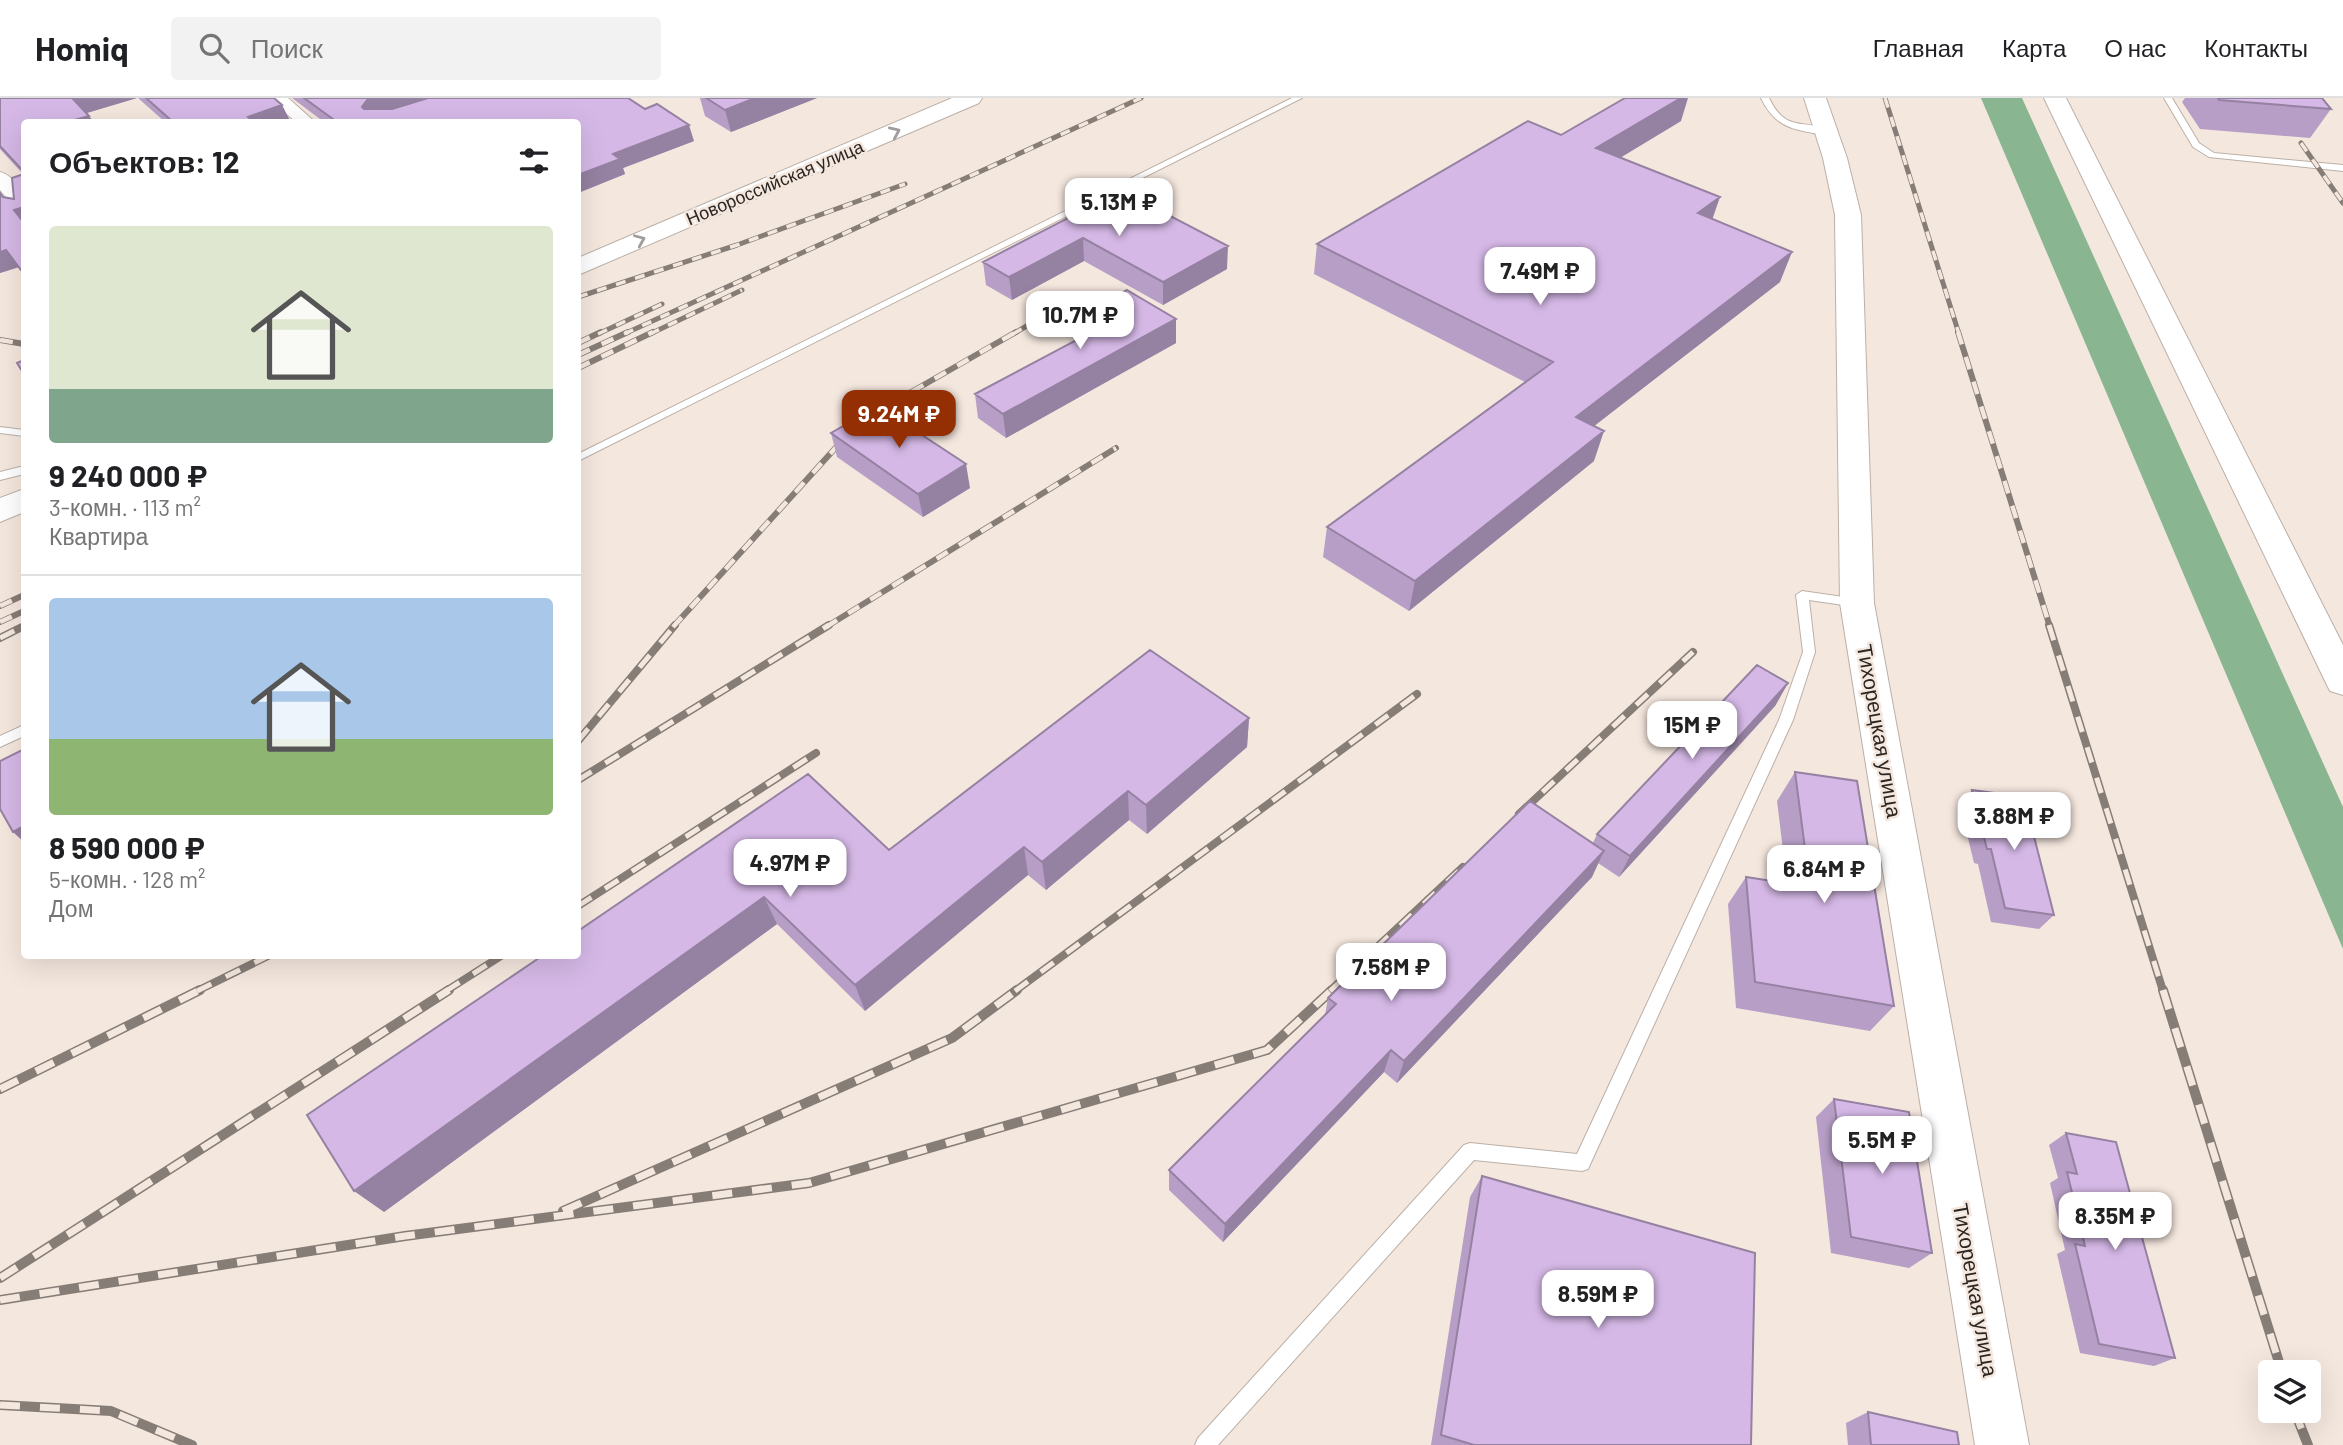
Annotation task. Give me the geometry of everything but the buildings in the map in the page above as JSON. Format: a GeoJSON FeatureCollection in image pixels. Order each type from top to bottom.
{"type":"FeatureCollection","features":[{"type":"Feature","properties":{"kind":"street"},"geometry":{"type":"LineString","coordinates":[[277,98],[302,119]]}},
{"type":"Feature","properties":{"kind":"street","name":"Новороссийская улица"},"geometry":{"type":"LineString","coordinates":[[581,266],[971,98]]}},
{"type":"Feature","properties":{"kind":"street"},"geometry":{"type":"LineString","coordinates":[[2055,98],[2343,681]]}},
{"type":"Feature","properties":{"kind":"street","name":"Тихорецкая улица"},"geometry":{"type":"LineString","coordinates":[[1821,115],[1848,215],[1857,603],[2002,1445]]}},
{"type":"Feature","properties":{"kind":"street"},"geometry":{"type":"LineString","coordinates":[[0,178],[21,203]]}},
{"type":"Feature","properties":{"kind":"street"},"geometry":{"type":"LineString","coordinates":[[0,510],[21,501]]}},
{"type":"Feature","properties":{"kind":"lane"},"geometry":{"type":"LineString","coordinates":[[581,456],[1298,98]]}},
{"type":"Feature","properties":{"kind":"lane"},"geometry":{"type":"LineString","coordinates":[[1765,98],[1783,124],[1821,115]]}},
{"type":"Feature","properties":{"kind":"lane"},"geometry":{"type":"LineString","coordinates":[[2168,98],[2196,145],[2212,155],[2343,168]]}},
{"type":"Feature","properties":{"kind":"lane"},"geometry":{"type":"LineString","coordinates":[[0,430],[21,433]]}},
{"type":"Feature","properties":{"kind":"lane"},"geometry":{"type":"LineString","coordinates":[[0,476],[21,471]]}},
{"type":"Feature","properties":{"kind":"lane"},"geometry":{"type":"LineString","coordinates":[[1205,1445],[1470,1151],[1582,1163],[1786,720],[1809,652],[1802,595],[1857,603]]}},
{"type":"Feature","properties":{"kind":"lane"},"geometry":{"type":"LineString","coordinates":[[0,742],[21,732]]}},
{"type":"Feature","properties":{"kind":"green space"},"geometry":{"type":"Polygon","coordinates":[[[1981,98],[2022,98],[2343,807],[2343,949],[1981,98]]]}},
{"type":"Feature","properties":{"kind":"railway"},"geometry":{"type":"LineString","coordinates":[[624,334],[1141,98]]}},
{"type":"Feature","properties":{"kind":"railway"},"geometry":{"type":"LineString","coordinates":[[1885,98],[1959,334]]}},
{"type":"Feature","properties":{"kind":"railway"},"geometry":{"type":"LineString","coordinates":[[2301,143],[2343,203]]}},
{"type":"Feature","properties":{"kind":"railway"},"geometry":{"type":"LineString","coordinates":[[581,296],[737,245],[905,184]]}},
{"type":"Feature","properties":{"kind":"railway"},"geometry":{"type":"LineString","coordinates":[[650,334],[742,290]]}},
{"type":"Feature","properties":{"kind":"railway"},"geometry":{"type":"LineString","coordinates":[[598,334],[662,304]]}},
{"type":"Feature","properties":{"kind":"railway"},"geometry":{"type":"LineString","coordinates":[[1013,334],[1049,313]]}},
{"type":"Feature","properties":{"kind":"railway"},"geometry":{"type":"LineString","coordinates":[[581,342],[601,332]]}},
{"type":"Feature","properties":{"kind":"railway"},"geometry":{"type":"LineString","coordinates":[[581,354],[628,332]]}},
{"type":"Feature","properties":{"kind":"railway"},"geometry":{"type":"LineString","coordinates":[[581,367],[653,332]]}},
{"type":"Feature","properties":{"kind":"railway"},"geometry":{"type":"LineString","coordinates":[[673,627],[859,422],[1016,332]]}},
{"type":"Feature","properties":{"kind":"railway"},"geometry":{"type":"LineString","coordinates":[[1958,332],[2050,627]]}},
{"type":"Feature","properties":{"kind":"railway"},"geometry":{"type":"LineString","coordinates":[[0,340],[21,344]]}},
{"type":"Feature","properties":{"kind":"railway"},"geometry":{"type":"LineString","coordinates":[[826,627],[1116,448]]}},
{"type":"Feature","properties":{"kind":"railway"},"geometry":{"type":"LineString","coordinates":[[0,606],[21,596]]}},
{"type":"Feature","properties":{"kind":"railway"},"geometry":{"type":"LineString","coordinates":[[0,622],[21,612]]}},
{"type":"Feature","properties":{"kind":"railway"},"geometry":{"type":"LineString","coordinates":[[581,737],[675,625]]}},
{"type":"Feature","properties":{"kind":"railway"},"geometry":{"type":"LineString","coordinates":[[581,778],[829,625]]}},
{"type":"Feature","properties":{"kind":"railway"},"geometry":{"type":"LineString","coordinates":[[2049,625],[2163,991]]}},
{"type":"Feature","properties":{"kind":"railway"},"geometry":{"type":"LineString","coordinates":[[0,638],[21,628]]}},
{"type":"Feature","properties":{"kind":"railway"},"geometry":{"type":"LineString","coordinates":[[1519,814],[1693,652]]}},
{"type":"Feature","properties":{"kind":"railway"},"geometry":{"type":"LineString","coordinates":[[1015,991],[1417,694]]}},
{"type":"Feature","properties":{"kind":"railway"},"geometry":{"type":"LineString","coordinates":[[581,904],[816,753]]}},
{"type":"Feature","properties":{"kind":"railway"},"geometry":{"type":"LineString","coordinates":[[1330,991],[1463,867]]}},
{"type":"Feature","properties":{"kind":"railway"},"geometry":{"type":"LineString","coordinates":[[197,991],[262,959]]}},
{"type":"Feature","properties":{"kind":"railway"},"geometry":{"type":"LineString","coordinates":[[446,991],[496,959]]}},
{"type":"Feature","properties":{"kind":"railway"},"geometry":{"type":"LineString","coordinates":[[0,1089],[200,990]]}},
{"type":"Feature","properties":{"kind":"railway"},"geometry":{"type":"LineString","coordinates":[[0,1278],[449,990]]}},
{"type":"Feature","properties":{"kind":"railway"},"geometry":{"type":"LineString","coordinates":[[563,1211],[952,1038],[1017,990]]}},
{"type":"Feature","properties":{"kind":"railway"},"geometry":{"type":"LineString","coordinates":[[0,1300],[405,1236],[809,1183],[1267,1050],[1332,990]]}},
{"type":"Feature","properties":{"kind":"railway"},"geometry":{"type":"LineString","coordinates":[[2163,990],[2278,1360]]}},
{"type":"Feature","properties":{"kind":"railway"},"geometry":{"type":"LineString","coordinates":[[0,1405],[111,1411],[192,1445]]}},
{"type":"Feature","properties":{"kind":"railway"},"geometry":{"type":"LineString","coordinates":[[2299,1423],[2308,1445]]}}]}
